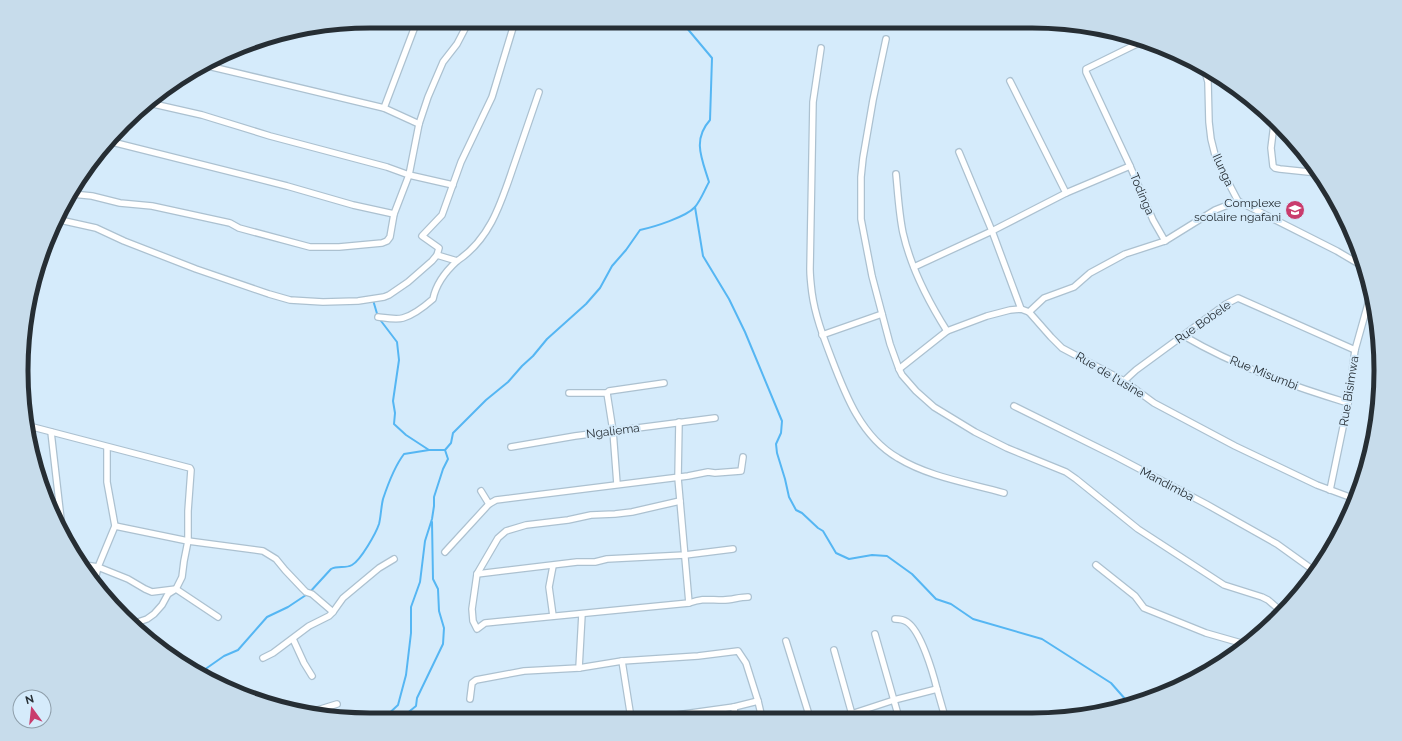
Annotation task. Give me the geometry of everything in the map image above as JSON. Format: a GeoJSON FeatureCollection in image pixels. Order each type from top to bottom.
{"type":"FeatureCollection","features":[{"type":"Feature","properties":{"kind":"street"},"geometry":{"type":"LineString","coordinates":[[384,108],[413,28]]}},
{"type":"Feature","properties":{"kind":"street"},"geometry":{"type":"LineString","coordinates":[[77,194],[92,196],[120,203],[152,206],[230,223],[239,228],[310,247],[339,248],[382,244],[390,237],[394,214],[409,175],[419,124],[428,97],[443,62],[457,44],[465,28]]}},
{"type":"Feature","properties":{"kind":"street"},"geometry":{"type":"LineString","coordinates":[[62,221],[96,228],[124,241],[196,269],[290,300],[323,302],[358,301],[389,295],[408,282],[437,255],[439,248],[422,236],[442,215],[461,162],[492,97],[513,28]]}},
{"type":"Feature","properties":{"kind":"street"},"geometry":{"type":"LineString","coordinates":[[886,39],[863,158],[860,202],[861,219],[872,276],[890,344],[902,375],[916,391],[934,406],[975,432],[1007,448],[1066,472],[1138,529],[1224,585],[1262,596],[1278,609]]}},
{"type":"Feature","properties":{"kind":"street","name":"Todinga"},"geometry":{"type":"LineString","coordinates":[[1136,44],[1086,69],[1086,72],[1130,166],[1153,220],[1165,241]]}},
{"type":"Feature","properties":{"kind":"street"},"geometry":{"type":"LineString","coordinates":[[821,48],[812,102],[810,269],[812,293],[822,335],[845,394],[864,426],[878,443],[897,458],[918,468],[942,476],[1004,493]]}},
{"type":"Feature","properties":{"kind":"street"},"geometry":{"type":"LineString","coordinates":[[212,67],[384,108],[419,124]]}},
{"type":"Feature","properties":{"kind":"street","name":"Ilunga"},"geometry":{"type":"LineString","coordinates":[[1206,76],[1208,82],[1209,122],[1214,153],[1217,164],[1238,201],[1337,251],[1357,263]]}},
{"type":"Feature","properties":{"kind":"street"},"geometry":{"type":"LineString","coordinates":[[1010,81],[1066,194]]}},
{"type":"Feature","properties":{"kind":"street"},"geometry":{"type":"LineString","coordinates":[[378,316],[392,319],[403,318],[421,308],[433,298],[434,290],[444,274],[457,261],[465,256],[483,237],[498,211],[539,92]]}},
{"type":"Feature","properties":{"kind":"street"},"geometry":{"type":"LineString","coordinates":[[155,105],[202,115],[270,136],[386,167],[409,175],[453,185]]}},
{"type":"Feature","properties":{"kind":"street"},"geometry":{"type":"LineString","coordinates":[[1273,127],[1270,148],[1273,166],[1280,169],[1310,172]]}},
{"type":"Feature","properties":{"kind":"street"},"geometry":{"type":"LineString","coordinates":[[115,143],[287,186],[353,205],[394,214]]}},
{"type":"Feature","properties":{"kind":"street"},"geometry":{"type":"LineString","coordinates":[[959,152],[992,231],[1021,309]]}},
{"type":"Feature","properties":{"kind":"street"},"geometry":{"type":"LineString","coordinates":[[914,267],[992,231],[1066,194],[1130,166]]}},
{"type":"Feature","properties":{"kind":"street"},"geometry":{"type":"LineString","coordinates":[[896,174],[903,231],[908,252],[928,299],[947,331]]}},
{"type":"Feature","properties":{"kind":"street"},"geometry":{"type":"LineString","coordinates":[[1029,312],[1044,298],[1074,287],[1090,273],[1125,254],[1165,241],[1215,210],[1238,201]]}},
{"type":"Feature","properties":{"kind":"street"},"geometry":{"type":"LineString","coordinates":[[437,255],[457,261]]}},
{"type":"Feature","properties":{"kind":"street","name":"Rue Bobele"},"geometry":{"type":"LineString","coordinates":[[1124,381],[1136,370],[1226,304],[1238,298],[1355,350]]}},
{"type":"Feature","properties":{"kind":"street","name":"Rue Bisimwa"},"geometry":{"type":"LineString","coordinates":[[1330,490],[1348,403],[1355,350],[1367,306]]}},
{"type":"Feature","properties":{"kind":"street","name":"Rue de l'usine"},"geometry":{"type":"LineString","coordinates":[[899,369],[947,331],[987,316],[1010,310],[1021,309],[1029,312],[1050,337],[1062,348],[1124,381],[1154,403],[1222,439],[1317,485],[1350,497]]}},
{"type":"Feature","properties":{"kind":"street"},"geometry":{"type":"LineString","coordinates":[[822,335],[882,314]]}},
{"type":"Feature","properties":{"kind":"street","name":"Rue Misumbi"},"geometry":{"type":"LineString","coordinates":[[1184,336],[1206,349],[1264,374],[1312,392],[1348,403]]}},
{"type":"Feature","properties":{"kind":"street"},"geometry":{"type":"LineString","coordinates":[[569,394],[607,393],[609,391],[664,383]]}},
{"type":"Feature","properties":{"kind":"street"},"geometry":{"type":"LineString","coordinates":[[607,393],[613,431],[617,484]]}},
{"type":"Feature","properties":{"kind":"street","name":"Mandimba"},"geometry":{"type":"LineString","coordinates":[[1014,406],[1115,456],[1206,504],[1277,544],[1311,569]]}},
{"type":"Feature","properties":{"kind":"street","name":"Ngaliema"},"geometry":{"type":"LineString","coordinates":[[512,447],[613,431],[715,418]]}},
{"type":"Feature","properties":{"kind":"street"},"geometry":{"type":"LineString","coordinates":[[679,422],[678,478],[689,603]]}},
{"type":"Feature","properties":{"kind":"street"},"geometry":{"type":"LineString","coordinates":[[33,427],[107,447],[173,462],[190,468],[188,541],[182,577],[176,589],[168,594],[162,606],[147,619],[138,622]]}},
{"type":"Feature","properties":{"kind":"street"},"geometry":{"type":"LineString","coordinates":[[51,432],[61,517]]}},
{"type":"Feature","properties":{"kind":"street"},"geometry":{"type":"LineString","coordinates":[[96,575],[115,526],[106,482],[107,447]]}},
{"type":"Feature","properties":{"kind":"street"},"geometry":{"type":"LineString","coordinates":[[445,552],[489,504],[496,500],[617,484],[678,478],[708,472],[715,473],[741,471],[743,457]]}},
{"type":"Feature","properties":{"kind":"street"},"geometry":{"type":"LineString","coordinates":[[481,492],[489,504]]}},
{"type":"Feature","properties":{"kind":"street"},"geometry":{"type":"LineString","coordinates":[[680,501],[632,512],[591,515],[568,520],[526,525],[506,531],[498,538],[476,574],[472,609],[473,621],[476,629],[485,623],[689,603],[702,599],[724,600],[748,597]]}},
{"type":"Feature","properties":{"kind":"street"},"geometry":{"type":"LineString","coordinates":[[115,526],[188,541],[263,551],[276,558],[306,592],[312,594],[333,612]]}},
{"type":"Feature","properties":{"kind":"street"},"geometry":{"type":"LineString","coordinates":[[476,574],[577,562],[594,562],[607,559],[685,555],[733,549]]}},
{"type":"Feature","properties":{"kind":"street"},"geometry":{"type":"LineString","coordinates":[[263,658],[273,653],[309,626],[329,616],[344,598],[379,568],[394,559]]}},
{"type":"Feature","properties":{"kind":"street"},"geometry":{"type":"LineString","coordinates":[[1096,565],[1135,596],[1144,608],[1206,632],[1239,642]]}},
{"type":"Feature","properties":{"kind":"street"},"geometry":{"type":"LineString","coordinates":[[89,566],[98,567],[128,579],[152,592],[176,589],[218,617]]}},
{"type":"Feature","properties":{"kind":"street"},"geometry":{"type":"LineString","coordinates":[[552,566],[550,587],[554,616]]}},
{"type":"Feature","properties":{"kind":"street"},"geometry":{"type":"LineString","coordinates":[[579,668],[582,614]]}},
{"type":"Feature","properties":{"kind":"street"},"geometry":{"type":"LineString","coordinates":[[895,619],[903,620],[909,623],[915,632],[930,662],[944,713]]}},
{"type":"Feature","properties":{"kind":"street"},"geometry":{"type":"LineString","coordinates":[[875,634],[898,713]]}},
{"type":"Feature","properties":{"kind":"street"},"geometry":{"type":"LineString","coordinates":[[293,639],[312,676]]}},
{"type":"Feature","properties":{"kind":"street"},"geometry":{"type":"LineString","coordinates":[[786,642],[808,713]]}},
{"type":"Feature","properties":{"kind":"street"},"geometry":{"type":"LineString","coordinates":[[834,650],[852,713]]}},
{"type":"Feature","properties":{"kind":"street"},"geometry":{"type":"LineString","coordinates":[[470,699],[472,683],[476,680],[524,671],[579,668],[622,662],[738,651],[746,663],[761,713]]}},
{"type":"Feature","properties":{"kind":"street"},"geometry":{"type":"LineString","coordinates":[[622,662],[630,713]]}},
{"type":"Feature","properties":{"kind":"street"},"geometry":{"type":"LineString","coordinates":[[861,713],[894,700],[938,689]]}},
{"type":"Feature","properties":{"kind":"street"},"geometry":{"type":"LineString","coordinates":[[691,713],[734,707],[758,700]]}},
{"type":"Feature","properties":{"kind":"street"},"geometry":{"type":"LineString","coordinates":[[321,709],[337,704]]}},
{"type":"Feature","properties":{"kind":"street"},"geometry":{"type":"LineString","coordinates":[[734,707],[735,713]]}},
{"type":"Feature","properties":{"kind":"waterway"},"geometry":{"type":"LineString","coordinates":[[445,450],[451,443],[453,433],[486,400],[508,382],[547,339],[586,304],[600,288],[612,266],[626,250],[640,230],[661,224],[691,211],[701,198],[709,182],[701,158],[700,142],[701,135],[710,120],[712,58],[687,28]]}},
{"type":"Feature","properties":{"kind":"waterway"},"geometry":{"type":"LineString","coordinates":[[695,207],[703,256],[729,299],[745,332],[782,421],[781,433],[776,444],[777,453],[789,497],[796,510],[802,513],[823,531],[836,553],[849,559],[872,555],[887,556],[912,574],[936,599],[951,604],[973,619],[1042,639],[1111,683],[1126,699]]}},
{"type":"Feature","properties":{"kind":"waterway"},"geometry":{"type":"LineString","coordinates":[[373,300],[378,317],[397,342],[399,360],[393,401],[395,413],[394,424],[406,435],[429,450]]}},
{"type":"Feature","properties":{"kind":"waterway"},"geometry":{"type":"LineString","coordinates":[[204,670],[224,656],[238,650],[267,617],[288,607],[309,593],[331,569],[352,565],[360,558],[379,524],[383,499],[387,487],[394,470],[404,454],[429,450],[445,450]]}},
{"type":"Feature","properties":{"kind":"waterway"},"geometry":{"type":"LineString","coordinates":[[389,713],[398,705],[406,675],[411,633],[411,607],[420,582],[425,541],[432,519],[434,497],[443,469],[448,459],[445,450]]}},
{"type":"Feature","properties":{"kind":"waterway"},"geometry":{"type":"LineString","coordinates":[[407,713],[416,706],[417,698],[443,644],[444,628],[439,611],[438,589],[433,579],[432,522]]}},
{"type":"Feature","properties":{"kind":"place","name":"Complexe scolaire ngafani"},"geometry":{"type":"Point","coordinates":[1295,210]}}]}
